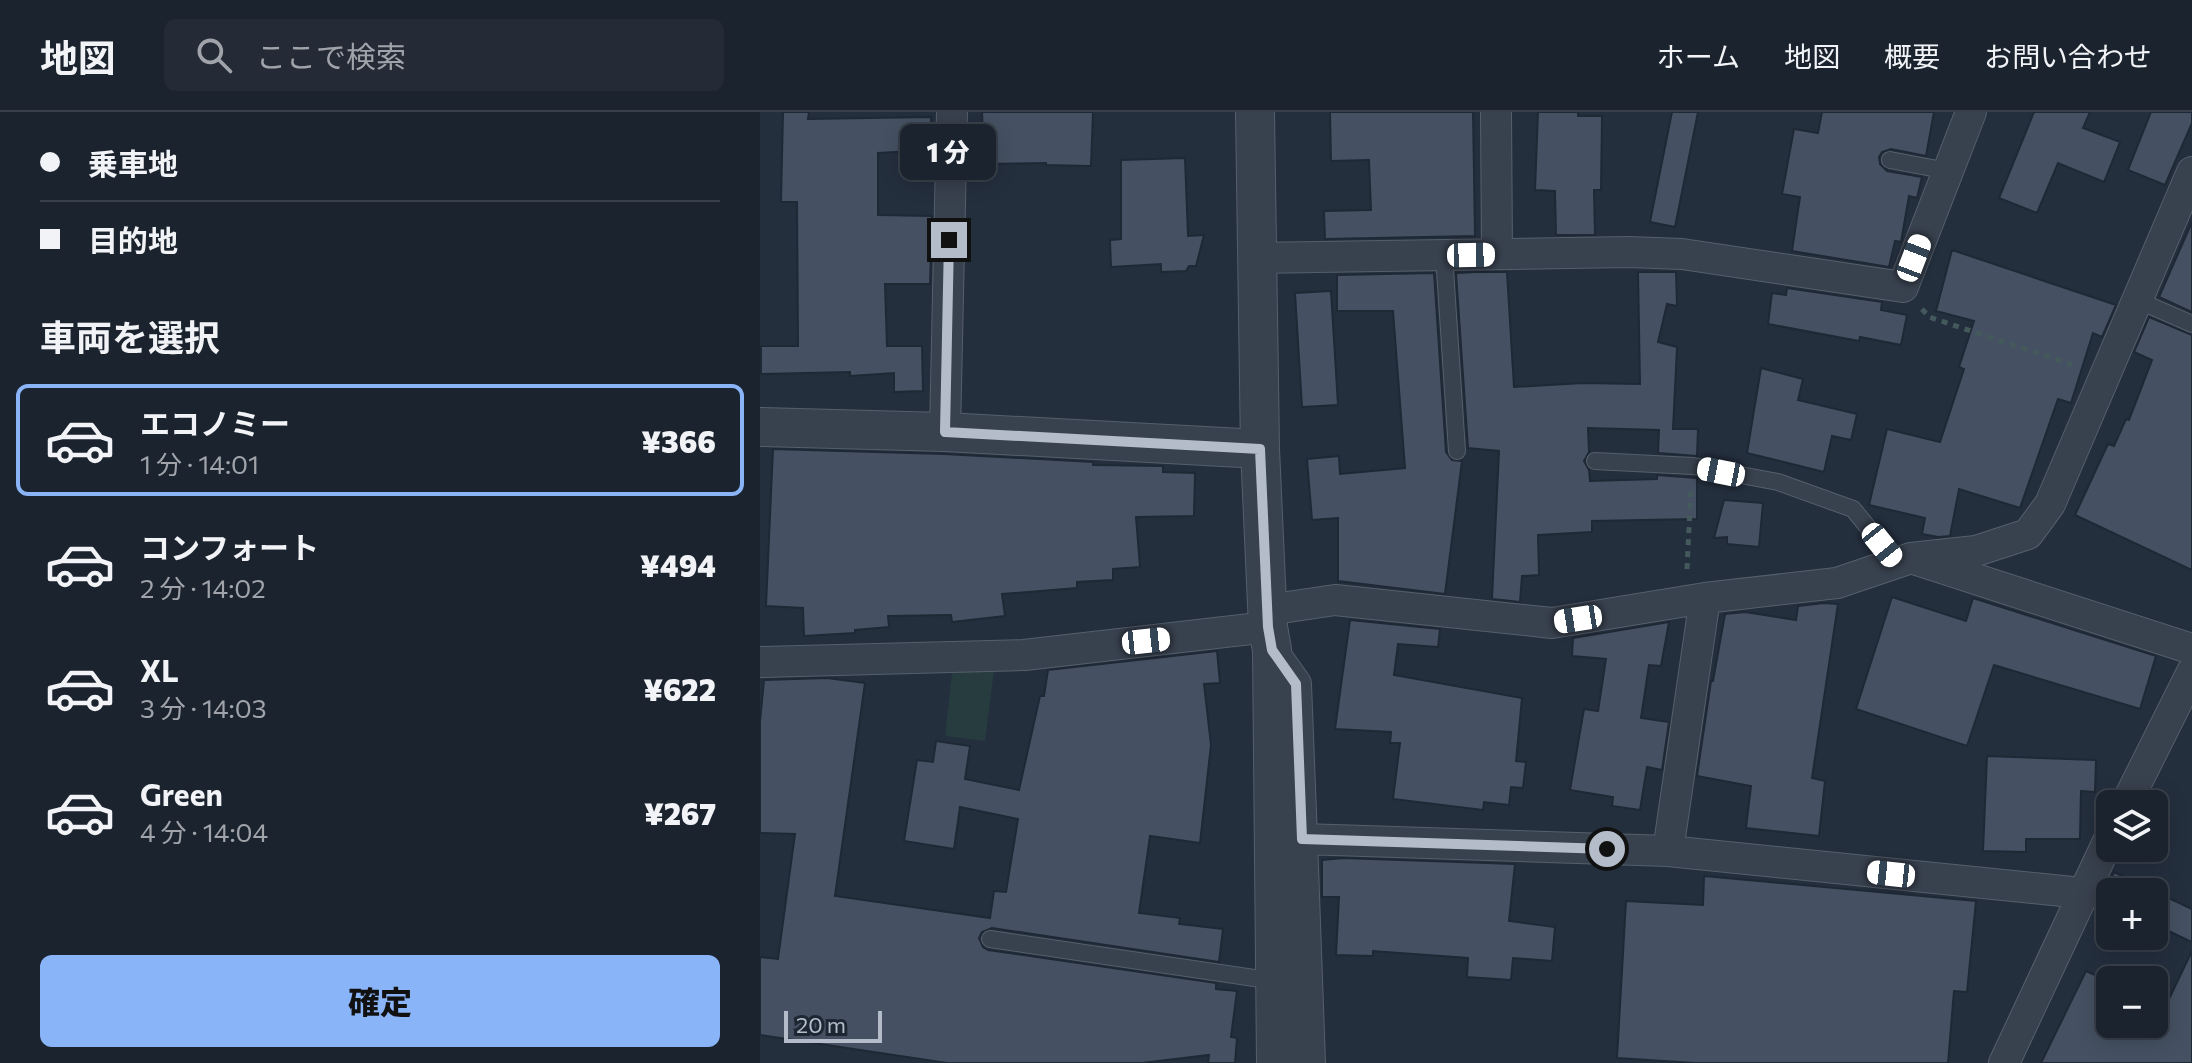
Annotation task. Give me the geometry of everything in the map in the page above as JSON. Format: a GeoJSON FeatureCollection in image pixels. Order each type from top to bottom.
{"type":"FeatureCollection","features":[{"type":"Feature","properties":{"kind":"street"},"geometry":{"type":"LineString","coordinates":[[945,432],[952,112]]}},
{"type":"Feature","properties":{"kind":"street"},"geometry":{"type":"LineString","coordinates":[[1255,112],[1260,449],[1269,629],[1276,1063]]}},
{"type":"Feature","properties":{"kind":"street"},"geometry":{"type":"LineString","coordinates":[[1496,112],[1497,254]]}},
{"type":"Feature","properties":{"kind":"street"},"geometry":{"type":"LineString","coordinates":[[1258,258],[1629,252],[1682,254],[1903,287],[1971,112]]}},
{"type":"Feature","properties":{"kind":"street"},"geometry":{"type":"LineString","coordinates":[[760,662],[1024,655],[1269,629],[1335,600],[1552,623],[1695,600],[1837,583],[1904,561],[1976,551],[2028,534],[2050,504],[2192,172]]}},
{"type":"Feature","properties":{"kind":"street"},"geometry":{"type":"LineString","coordinates":[[760,427],[945,432],[1260,449]]}},
{"type":"Feature","properties":{"kind":"street"},"geometry":{"type":"LineString","coordinates":[[1904,561],[2192,649]]}},
{"type":"Feature","properties":{"kind":"street"},"geometry":{"type":"LineString","coordinates":[[1668,851],[1695,600]]}},
{"type":"Feature","properties":{"kind":"street"},"geometry":{"type":"LineString","coordinates":[[1269,629],[1296,684],[1310,1063]]}},
{"type":"Feature","properties":{"kind":"street"},"geometry":{"type":"LineString","coordinates":[[2133,790],[2192,672]]}},
{"type":"Feature","properties":{"kind":"street"},"geometry":{"type":"LineString","coordinates":[[1302,839],[1668,851],[2082,893]]}},
{"type":"Feature","properties":{"kind":"street"},"geometry":{"type":"LineString","coordinates":[[2004,1063],[2098,862]]}},
{"type":"Feature","properties":{"kind":"lane"},"geometry":{"type":"LineString","coordinates":[[1890,160],[1948,171]]}},
{"type":"Feature","properties":{"kind":"lane"},"geometry":{"type":"LineString","coordinates":[[1444,255],[1457,451]]}},
{"type":"Feature","properties":{"kind":"lane"},"geometry":{"type":"LineString","coordinates":[[2137,300],[2192,324]]}},
{"type":"Feature","properties":{"kind":"lane"},"geometry":{"type":"LineString","coordinates":[[1595,461],[1693,466],[1778,482],[1853,509],[1904,561]]}},
{"type":"Feature","properties":{"kind":"lane"},"geometry":{"type":"LineString","coordinates":[[990,939],[1275,981]]}},
{"type":"Feature","properties":{"kind":"path"},"geometry":{"type":"LineString","coordinates":[[1903,287],[1929,317],[2105,375]]}},
{"type":"Feature","properties":{"kind":"path"},"geometry":{"type":"LineString","coordinates":[[1693,466],[1695,600]]}},
{"type":"Feature","properties":{"kind":"green space"},"geometry":{"type":"Polygon","coordinates":[[[953,665],[994,670],[985,741],[945,736],[953,665]]]}},
{"type":"Feature","properties":{"kind":"building"},"geometry":{"type":"Polygon","coordinates":[[[783,112],[809,112],[808,119],[931,117],[932,150],[878,153],[878,215],[932,216],[930,284],[885,284],[887,346],[922,346],[923,391],[894,392],[894,373],[850,376],[850,372],[761,374],[761,346],[798,346],[797,202],[781,202],[783,112]]]}},
{"type":"Feature","properties":{"kind":"building"},"geometry":{"type":"Polygon","coordinates":[[[982,112],[1093,112],[1091,166],[984,164],[982,112]]]}},
{"type":"Feature","properties":{"kind":"building"},"geometry":{"type":"Polygon","coordinates":[[[1330,112],[1473,112],[1475,236],[1325,239],[1324,211],[1371,210],[1369,160],[1331,161],[1330,112]]]}},
{"type":"Feature","properties":{"kind":"building"},"geometry":{"type":"Polygon","coordinates":[[[1538,112],[1578,112],[1578,116],[1602,116],[1601,190],[1594,190],[1595,235],[1556,235],[1555,191],[1535,190],[1538,112]]]}},
{"type":"Feature","properties":{"kind":"building"},"geometry":{"type":"Polygon","coordinates":[[[1672,112],[1698,112],[1675,227],[1650,222],[1672,112]]]}},
{"type":"Feature","properties":{"kind":"building"},"geometry":{"type":"Polygon","coordinates":[[[1822,112],[1934,112],[1926,156],[1891,149],[1882,152],[1879,157],[1880,164],[1887,171],[1922,177],[1917,198],[1909,196],[1901,242],[1895,241],[1889,267],[1792,251],[1800,197],[1782,194],[1794,129],[1818,133],[1822,112]]]}},
{"type":"Feature","properties":{"kind":"building"},"geometry":{"type":"Polygon","coordinates":[[[2034,112],[2090,112],[2083,128],[2120,142],[2104,182],[2058,163],[2037,213],[1999,198],[2034,112]]]}},
{"type":"Feature","properties":{"kind":"building"},"geometry":{"type":"Polygon","coordinates":[[[2151,112],[2192,112],[2192,123],[2165,185],[2128,170],[2151,112]]]}},
{"type":"Feature","properties":{"kind":"building"},"geometry":{"type":"Polygon","coordinates":[[[1185,158],[1188,236],[1204,235],[1196,266],[1189,266],[1186,271],[1161,272],[1161,264],[1111,267],[1110,240],[1121,239],[1121,160],[1185,158]]]}},
{"type":"Feature","properties":{"kind":"building"},"geometry":{"type":"Polygon","coordinates":[[[2192,222],[2192,312],[2159,297],[2192,222]]]}},
{"type":"Feature","properties":{"kind":"building"},"geometry":{"type":"Polygon","coordinates":[[[1952,250],[2116,305],[2102,337],[2093,333],[2071,403],[2058,399],[2020,508],[1959,489],[1950,536],[1938,537],[1922,534],[1925,518],[1869,505],[1887,429],[1940,442],[1964,369],[1959,367],[1974,321],[1936,311],[1952,250]]]}},
{"type":"Feature","properties":{"kind":"building"},"geometry":{"type":"Polygon","coordinates":[[[1507,272],[1514,387],[1640,384],[1638,272],[1676,272],[1677,306],[1667,304],[1658,342],[1677,347],[1673,429],[1698,429],[1697,456],[1658,453],[1659,430],[1588,428],[1589,452],[1584,461],[1590,481],[1657,479],[1657,475],[1697,478],[1697,519],[1592,521],[1592,532],[1538,535],[1539,575],[1522,576],[1520,602],[1492,599],[1499,451],[1468,448],[1456,273],[1507,272]]]}},
{"type":"Feature","properties":{"kind":"building"},"geometry":{"type":"Polygon","coordinates":[[[1434,273],[1446,452],[1452,460],[1462,461],[1445,594],[1338,581],[1338,518],[1312,520],[1307,459],[1339,456],[1340,474],[1405,468],[1393,311],[1337,311],[1337,275],[1434,273]]]}},
{"type":"Feature","properties":{"kind":"building"},"geometry":{"type":"Polygon","coordinates":[[[1787,288],[1882,302],[1881,310],[1907,315],[1901,345],[1860,337],[1859,341],[1768,324],[1772,293],[1786,295],[1787,288]]]}},
{"type":"Feature","properties":{"kind":"building"},"geometry":{"type":"Polygon","coordinates":[[[1331,291],[1338,405],[1302,407],[1295,293],[1331,291]]]}},
{"type":"Feature","properties":{"kind":"building"},"geometry":{"type":"Polygon","coordinates":[[[2149,317],[2192,335],[2192,570],[2075,515],[2108,444],[2114,446],[2126,419],[2129,420],[2152,360],[2134,352],[2149,317]]]}},
{"type":"Feature","properties":{"kind":"building"},"geometry":{"type":"Polygon","coordinates":[[[1761,368],[1803,379],[1798,400],[1857,414],[1851,440],[1832,436],[1824,472],[1747,453],[1761,368]]]}},
{"type":"Feature","properties":{"kind":"building"},"geometry":{"type":"Polygon","coordinates":[[[773,449],[944,454],[1093,462],[1093,465],[1163,466],[1163,472],[1195,473],[1194,516],[1136,517],[1140,567],[1113,569],[1113,580],[1077,582],[1077,588],[1002,594],[1005,616],[952,622],[951,615],[888,616],[889,627],[804,636],[803,608],[766,606],[773,449]]]}},
{"type":"Feature","properties":{"kind":"building"},"geometry":{"type":"Polygon","coordinates":[[[1724,500],[1763,503],[1759,547],[1727,544],[1727,537],[1714,538],[1724,500]]]}},
{"type":"Feature","properties":{"kind":"building"},"geometry":{"type":"Polygon","coordinates":[[[1892,597],[1966,621],[1973,598],[2156,656],[2140,709],[1994,665],[1967,746],[1856,709],[1892,597]]]}},
{"type":"Feature","properties":{"kind":"building"},"geometry":{"type":"Polygon","coordinates":[[[1838,604],[1812,778],[1825,781],[1819,836],[1746,828],[1751,786],[1697,776],[1725,614],[1745,612],[1796,620],[1798,606],[1838,604]]]}},
{"type":"Feature","properties":{"kind":"building"},"geometry":{"type":"Polygon","coordinates":[[[1350,620],[1440,629],[1438,647],[1398,644],[1394,675],[1522,698],[1516,761],[1526,762],[1523,788],[1511,787],[1509,805],[1484,802],[1483,810],[1393,799],[1400,743],[1390,743],[1391,732],[1335,729],[1350,620]]]}},
{"type":"Feature","properties":{"kind":"building"},"geometry":{"type":"Polygon","coordinates":[[[1669,622],[1661,666],[1649,665],[1641,718],[1669,722],[1662,770],[1647,767],[1640,810],[1612,806],[1613,797],[1570,790],[1584,709],[1598,711],[1606,659],[1572,656],[1573,638],[1669,622]]]}},
{"type":"Feature","properties":{"kind":"building"},"geometry":{"type":"Polygon","coordinates":[[[1217,651],[1220,683],[1204,684],[1211,745],[1200,843],[1150,836],[1139,913],[1180,918],[1179,924],[1223,929],[1219,962],[992,928],[982,932],[979,938],[988,950],[1216,983],[1216,989],[1237,991],[1231,1037],[1237,1038],[1235,1063],[1208,1063],[1209,1055],[1142,1063],[947,1063],[760,1035],[760,957],[778,959],[795,834],[760,833],[760,722],[764,680],[827,678],[865,683],[835,896],[990,918],[994,891],[1006,892],[1018,819],[960,807],[954,849],[904,841],[917,760],[933,762],[936,741],[970,746],[965,779],[1019,790],[1048,670],[1217,651]]]}},
{"type":"Feature","properties":{"kind":"building"},"geometry":{"type":"Polygon","coordinates":[[[1987,756],[2096,760],[2095,792],[2081,791],[2080,839],[2026,839],[2026,852],[1983,851],[1987,756]]]}},
{"type":"Feature","properties":{"kind":"building"},"geometry":{"type":"Polygon","coordinates":[[[1343,858],[1515,864],[1509,921],[1555,927],[1552,961],[1513,958],[1511,980],[1467,977],[1468,958],[1373,951],[1373,956],[1336,955],[1339,897],[1322,897],[1322,860],[1343,858]]]}},
{"type":"Feature","properties":{"kind":"building"},"geometry":{"type":"Polygon","coordinates":[[[2114,872],[2127,878],[2111,878],[2114,872]]]}},
{"type":"Feature","properties":{"kind":"building"},"geometry":{"type":"Polygon","coordinates":[[[1704,876],[1976,901],[1967,992],[1954,991],[1948,1063],[1695,1063],[1617,1058],[1626,901],[1703,905],[1704,876]]]}},
{"type":"Feature","properties":{"kind":"building"},"geometry":{"type":"Polygon","coordinates":[[[2168,898],[2192,909],[2192,942],[2168,931],[2168,898]]]}},
{"type":"Feature","properties":{"kind":"building"},"geometry":{"type":"Polygon","coordinates":[[[2192,951],[2192,1063],[2041,1063],[2086,971],[2096,976],[2096,1038],[2168,1038],[2168,1001],[2192,951]]]}},
{"type":"Feature","properties":{"kind":"route"},"geometry":{"type":"LineString","coordinates":[[949,240],[945,432],[1260,449],[1268,627],[1272,650],[1296,684],[1302,839],[1607,849]]}}]}
